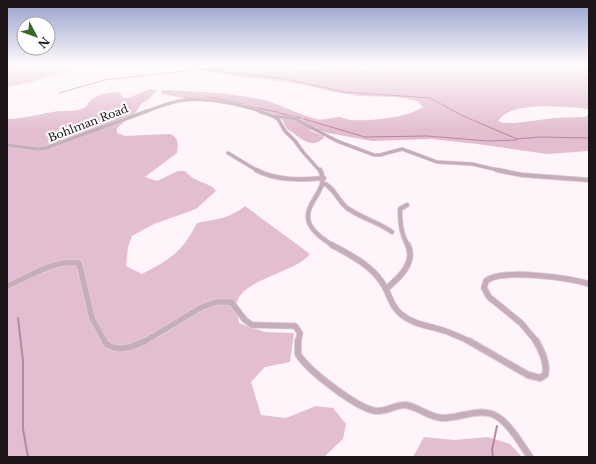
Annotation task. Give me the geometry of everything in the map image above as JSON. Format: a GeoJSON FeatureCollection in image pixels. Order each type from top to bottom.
{"type":"FeatureCollection","features":[{"type":"Feature","properties":{"kind":"street","name":"Bohlman Road"},"geometry":{"type":"LineString","coordinates":[[7,145],[46,148],[167,104],[186,100],[204,100],[220,101],[273,116],[293,118],[336,141],[374,155],[380,155],[402,149],[436,162],[477,164],[522,175],[589,180]]}},
{"type":"Feature","properties":{"kind":"street"},"geometry":{"type":"LineString","coordinates":[[273,116],[280,120],[284,130],[295,140],[317,167],[323,180],[342,204],[379,223],[392,232]]}},
{"type":"Feature","properties":{"kind":"street"},"geometry":{"type":"LineString","coordinates":[[228,153],[256,170],[270,176],[323,180]]}},
{"type":"Feature","properties":{"kind":"street"},"geometry":{"type":"LineString","coordinates":[[323,180],[309,207],[308,219],[311,227],[332,246],[360,261],[378,276],[386,289],[389,302],[397,312],[408,320],[452,333],[536,378],[542,378],[545,376],[546,370],[537,340],[524,325],[494,302],[485,293],[485,282],[496,276],[549,276],[566,278],[589,284]]}},
{"type":"Feature","properties":{"kind":"street"},"geometry":{"type":"LineString","coordinates":[[386,289],[397,279],[410,260],[410,252],[402,232],[400,216],[400,209],[408,205]]}},
{"type":"Feature","properties":{"kind":"street"},"geometry":{"type":"LineString","coordinates":[[7,286],[56,264],[70,262],[79,264],[93,321],[97,330],[106,344],[118,349],[140,344],[152,338],[189,312],[219,302],[231,302],[245,320],[252,325],[295,326],[300,333],[298,354],[304,365],[323,380],[367,408],[379,411],[393,406],[407,405],[434,417],[440,418],[455,418],[479,413],[491,414],[501,420],[530,457]]}},
{"type":"Feature","properties":{"kind":"shaded area"},"geometry":{"type":"Polygon","coordinates":[[[311,87],[589,87],[589,110],[581,108],[540,106],[520,108],[504,115],[498,121],[503,123],[515,123],[555,118],[584,117],[589,115],[589,151],[547,154],[431,139],[372,141],[328,133],[315,129],[309,130],[323,136],[324,138],[319,142],[310,143],[287,129],[281,118],[274,114],[218,99],[201,97],[184,98],[161,94],[161,91],[164,90],[247,97],[266,101],[309,117],[319,119],[340,117],[352,120],[379,119],[408,114],[423,107],[417,101],[398,97],[358,96],[311,87]]]}},
{"type":"Feature","properties":{"kind":"shaded area"},"geometry":{"type":"Polygon","coordinates":[[[150,89],[157,90],[149,99],[142,103],[136,112],[117,128],[117,133],[125,136],[169,134],[175,137],[178,146],[177,153],[145,177],[157,181],[178,171],[185,171],[193,178],[210,186],[216,191],[196,209],[154,224],[132,236],[128,247],[126,266],[142,274],[161,264],[175,254],[192,233],[197,223],[228,216],[245,206],[310,254],[303,261],[249,287],[241,294],[236,304],[236,309],[239,323],[265,332],[294,333],[290,362],[265,367],[251,382],[261,415],[286,418],[316,406],[333,408],[346,424],[343,439],[324,457],[7,457],[7,119],[59,111],[78,110],[85,107],[95,97],[101,95],[119,92],[123,98],[128,98],[150,89]]]}},
{"type":"Feature","properties":{"kind":"shaded area"},"geometry":{"type":"Polygon","coordinates":[[[424,437],[454,440],[488,437],[510,444],[522,457],[413,457],[424,437]]]}},
{"type":"Feature","properties":{"kind":"waterway"},"geometry":{"type":"LineString","coordinates":[[59,93],[81,87]]}},
{"type":"Feature","properties":{"kind":"waterway"},"geometry":{"type":"LineString","coordinates":[[320,87],[344,92],[430,98],[461,115],[517,139],[539,137],[589,138]]}},
{"type":"Feature","properties":{"kind":"waterway"},"geometry":{"type":"LineString","coordinates":[[183,98],[213,98],[242,104]]}},
{"type":"Feature","properties":{"kind":"waterway"},"geometry":{"type":"LineString","coordinates":[[248,106],[277,112]]}},
{"type":"Feature","properties":{"kind":"waterway"},"geometry":{"type":"LineString","coordinates":[[279,113],[300,118]]}},
{"type":"Feature","properties":{"kind":"waterway"},"geometry":{"type":"LineString","coordinates":[[304,119],[365,137],[427,136],[488,141],[517,140]]}},
{"type":"Feature","properties":{"kind":"waterway"},"geometry":{"type":"LineString","coordinates":[[18,318],[23,361],[23,429],[28,457]]}},
{"type":"Feature","properties":{"kind":"waterway"},"geometry":{"type":"LineString","coordinates":[[493,457],[492,450],[497,426]]}}]}
